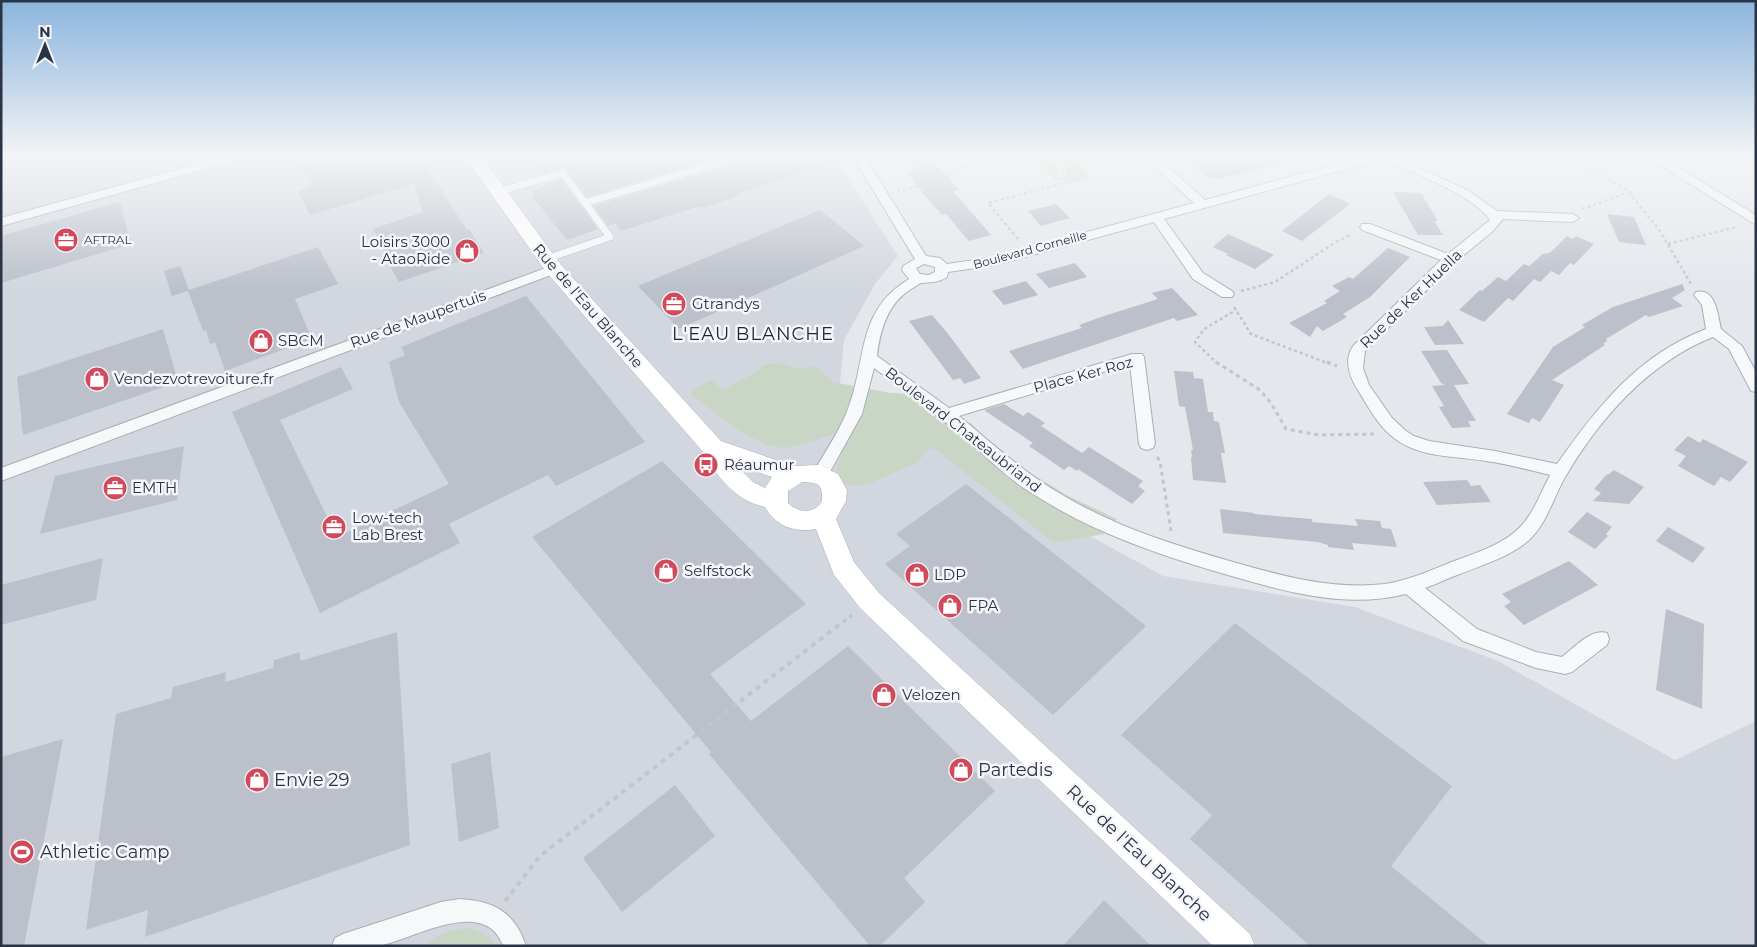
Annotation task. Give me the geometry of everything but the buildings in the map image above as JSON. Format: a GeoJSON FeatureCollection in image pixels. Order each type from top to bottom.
{"type":"FeatureCollection","features":[{"type":"Feature","properties":{"kind":"street"},"geometry":{"type":"LineString","coordinates":[[1,222],[73,201]]}},
{"type":"Feature","properties":{"kind":"street","name":"Rue de l'Eau Blanche"},"geometry":{"type":"LineString","coordinates":[[505,201],[550,264],[713,447],[731,476],[755,496],[774,500]]}},
{"type":"Feature","properties":{"kind":"street"},"geometry":{"type":"LineString","coordinates":[[886,201],[922,260]]}},
{"type":"Feature","properties":{"kind":"street"},"geometry":{"type":"LineString","coordinates":[[1199,201],[1202,204]]}},
{"type":"Feature","properties":{"kind":"street","name":"Boulevard Corneille"},"geometry":{"type":"LineString","coordinates":[[943,269],[969,266],[1029,252],[1213,201]]}},
{"type":"Feature","properties":{"kind":"street"},"geometry":{"type":"LineString","coordinates":[[1476,201],[1496,215],[1573,218]]}},
{"type":"Feature","properties":{"kind":"street"},"geometry":{"type":"LineString","coordinates":[[1725,201],[1756,220]]}},
{"type":"Feature","properties":{"kind":"street","name":"Rue de Ker Huella"},"geometry":{"type":"LineString","coordinates":[[1496,215],[1494,224],[1450,259],[1362,345],[1356,356],[1356,372],[1362,385],[1388,422],[1400,435],[1430,446],[1518,461],[1560,471]]}},
{"type":"Feature","properties":{"kind":"street"},"geometry":{"type":"LineString","coordinates":[[1156,216],[1198,276],[1227,294]]}},
{"type":"Feature","properties":{"kind":"street"},"geometry":{"type":"LineString","coordinates":[[1366,227],[1450,259]]}},
{"type":"Feature","properties":{"kind":"street"},"geometry":{"type":"LineString","coordinates":[[922,260],[936,261],[943,269],[942,274],[936,278],[918,278],[912,275],[909,270],[910,266],[922,260]]}},
{"type":"Feature","properties":{"kind":"street","name":"Rue de Maupertuis"},"geometry":{"type":"LineString","coordinates":[[1,475],[550,264]]}},
{"type":"Feature","properties":{"kind":"street"},"geometry":{"type":"LineString","coordinates":[[808,475],[832,484],[836,495],[832,507],[822,516],[804,520],[790,518],[780,511],[774,500],[775,492],[781,483],[808,475],[854,414],[870,358],[872,337],[880,314],[900,290],[918,278]]}},
{"type":"Feature","properties":{"kind":"street"},"geometry":{"type":"LineString","coordinates":[[1701,295],[1709,304],[1714,331],[1735,346],[1756,387]]}},
{"type":"Feature","properties":{"kind":"street","name":"Boulevard Chateaubriand"},"geometry":{"type":"LineString","coordinates":[[870,358],[946,414],[1034,487],[1086,516],[1142,541],[1265,579],[1340,592],[1377,592],[1410,587],[1500,549],[1526,533],[1560,471],[1625,388],[1680,344],[1714,331]]}},
{"type":"Feature","properties":{"kind":"street","name":"Place Ker Roz"},"geometry":{"type":"LineString","coordinates":[[946,414],[1137,357],[1147,444]]}},
{"type":"Feature","properties":{"kind":"street","name":"Rue de l'Eau Blanche"},"geometry":{"type":"LineString","coordinates":[[713,447],[771,468],[808,475]]}},
{"type":"Feature","properties":{"kind":"street","name":"Rue de l'Eau Blanche"},"geometry":{"type":"LineString","coordinates":[[822,516],[843,568],[870,600],[1238,946]]}},
{"type":"Feature","properties":{"kind":"street"},"geometry":{"type":"LineString","coordinates":[[1410,587],[1470,635],[1536,660],[1565,666],[1600,640]]}},
{"type":"Feature","properties":{"kind":"street"},"geometry":{"type":"LineString","coordinates":[[343,946],[450,911],[478,912],[492,917],[505,927],[513,938],[514,946]]}},
{"type":"Feature","properties":{"kind":"lane"},"geometry":{"type":"LineString","coordinates":[[550,264],[610,237],[585,203],[591,201]]}},
{"type":"Feature","properties":{"kind":"path"},"geometry":{"type":"LineString","coordinates":[[995,201],[988,203],[1029,252]]}},
{"type":"Feature","properties":{"kind":"path"},"geometry":{"type":"LineString","coordinates":[[1573,218],[1584,208],[1603,201]]}},
{"type":"Feature","properties":{"kind":"path"},"geometry":{"type":"LineString","coordinates":[[1636,201],[1660,231],[1688,280],[1701,295]]}},
{"type":"Feature","properties":{"kind":"path"},"geometry":{"type":"LineString","coordinates":[[1227,294],[1276,282],[1336,242],[1366,227]]}},
{"type":"Feature","properties":{"kind":"path"},"geometry":{"type":"LineString","coordinates":[[1668,244],[1738,227]]}},
{"type":"Feature","properties":{"kind":"path"},"geometry":{"type":"LineString","coordinates":[[1323,361],[1251,334],[1236,310],[1204,329],[1195,342],[1204,355],[1260,391],[1278,413],[1286,429],[1302,434],[1331,436],[1400,435]]}},
{"type":"Feature","properties":{"kind":"path"},"geometry":{"type":"LineString","coordinates":[[1147,444],[1160,461],[1174,552]]}},
{"type":"Feature","properties":{"kind":"path"},"geometry":{"type":"LineString","coordinates":[[492,917],[540,856],[870,600]]}},
{"type":"Feature","properties":{"kind":"shaded area"},"geometry":{"type":"Polygon","coordinates":[[[1,201],[863,201],[898,256],[875,284],[844,340],[839,393],[1028,502],[1163,576],[1355,607],[1498,661],[1675,760],[1756,721],[1756,946],[1,946],[1,201]]]}},
{"type":"Feature","properties":{"kind":"green space"},"geometry":{"type":"Polygon","coordinates":[[[780,363],[794,368],[817,367],[833,382],[890,393],[913,394],[931,408],[972,424],[998,453],[1068,496],[1117,519],[1104,534],[1054,543],[934,448],[927,450],[918,462],[871,483],[854,486],[841,482],[836,469],[851,430],[791,447],[766,444],[727,422],[693,396],[691,391],[711,380],[722,390],[751,375],[764,365],[780,363]]]}},
{"type":"Feature","properties":{"kind":"green space"},"geometry":{"type":"Polygon","coordinates":[[[466,928],[483,933],[496,946],[424,946],[444,934],[466,928]]]}},
{"type":"Feature","properties":{"kind":"place","name":"AFTRAL"},"geometry":{"type":"Point","coordinates":[66,240]}},
{"type":"Feature","properties":{"kind":"place","name":"Loisirs 3000 - AtaoRide"},"geometry":{"type":"Point","coordinates":[467,251]}},
{"type":"Feature","properties":{"kind":"place","name":"Gtrandys"},"geometry":{"type":"Point","coordinates":[674,304]}},
{"type":"Feature","properties":{"kind":"place","name":"SBCM"},"geometry":{"type":"Point","coordinates":[261,341]}},
{"type":"Feature","properties":{"kind":"place","name":"Vendezvotrevoiture.fr"},"geometry":{"type":"Point","coordinates":[97,379]}},
{"type":"Feature","properties":{"kind":"place","name":"Réaumur"},"geometry":{"type":"Point","coordinates":[706,465]}},
{"type":"Feature","properties":{"kind":"place","name":"EMTH"},"geometry":{"type":"Point","coordinates":[115,488]}},
{"type":"Feature","properties":{"kind":"place","name":"Low-tech Lab Brest"},"geometry":{"type":"Point","coordinates":[334,527]}},
{"type":"Feature","properties":{"kind":"place","name":"Selfstock"},"geometry":{"type":"Point","coordinates":[666,571]}},
{"type":"Feature","properties":{"kind":"place","name":"LDP"},"geometry":{"type":"Point","coordinates":[917,575]}},
{"type":"Feature","properties":{"kind":"place","name":"FPA"},"geometry":{"type":"Point","coordinates":[950,606]}},
{"type":"Feature","properties":{"kind":"place","name":"Velozen"},"geometry":{"type":"Point","coordinates":[884,695]}},
{"type":"Feature","properties":{"kind":"place","name":"Partedis"},"geometry":{"type":"Point","coordinates":[961,770]}},
{"type":"Feature","properties":{"kind":"place","name":"Envie 29"},"geometry":{"type":"Point","coordinates":[257,780]}},
{"type":"Feature","properties":{"kind":"place","name":"Athletic Camp"},"geometry":{"type":"Point","coordinates":[22,852]}},
{"type":"Feature","properties":{"kind":"district","name":"L'EAU BLANCHE"},"geometry":{"type":"Point","coordinates":[753,334]}}]}
